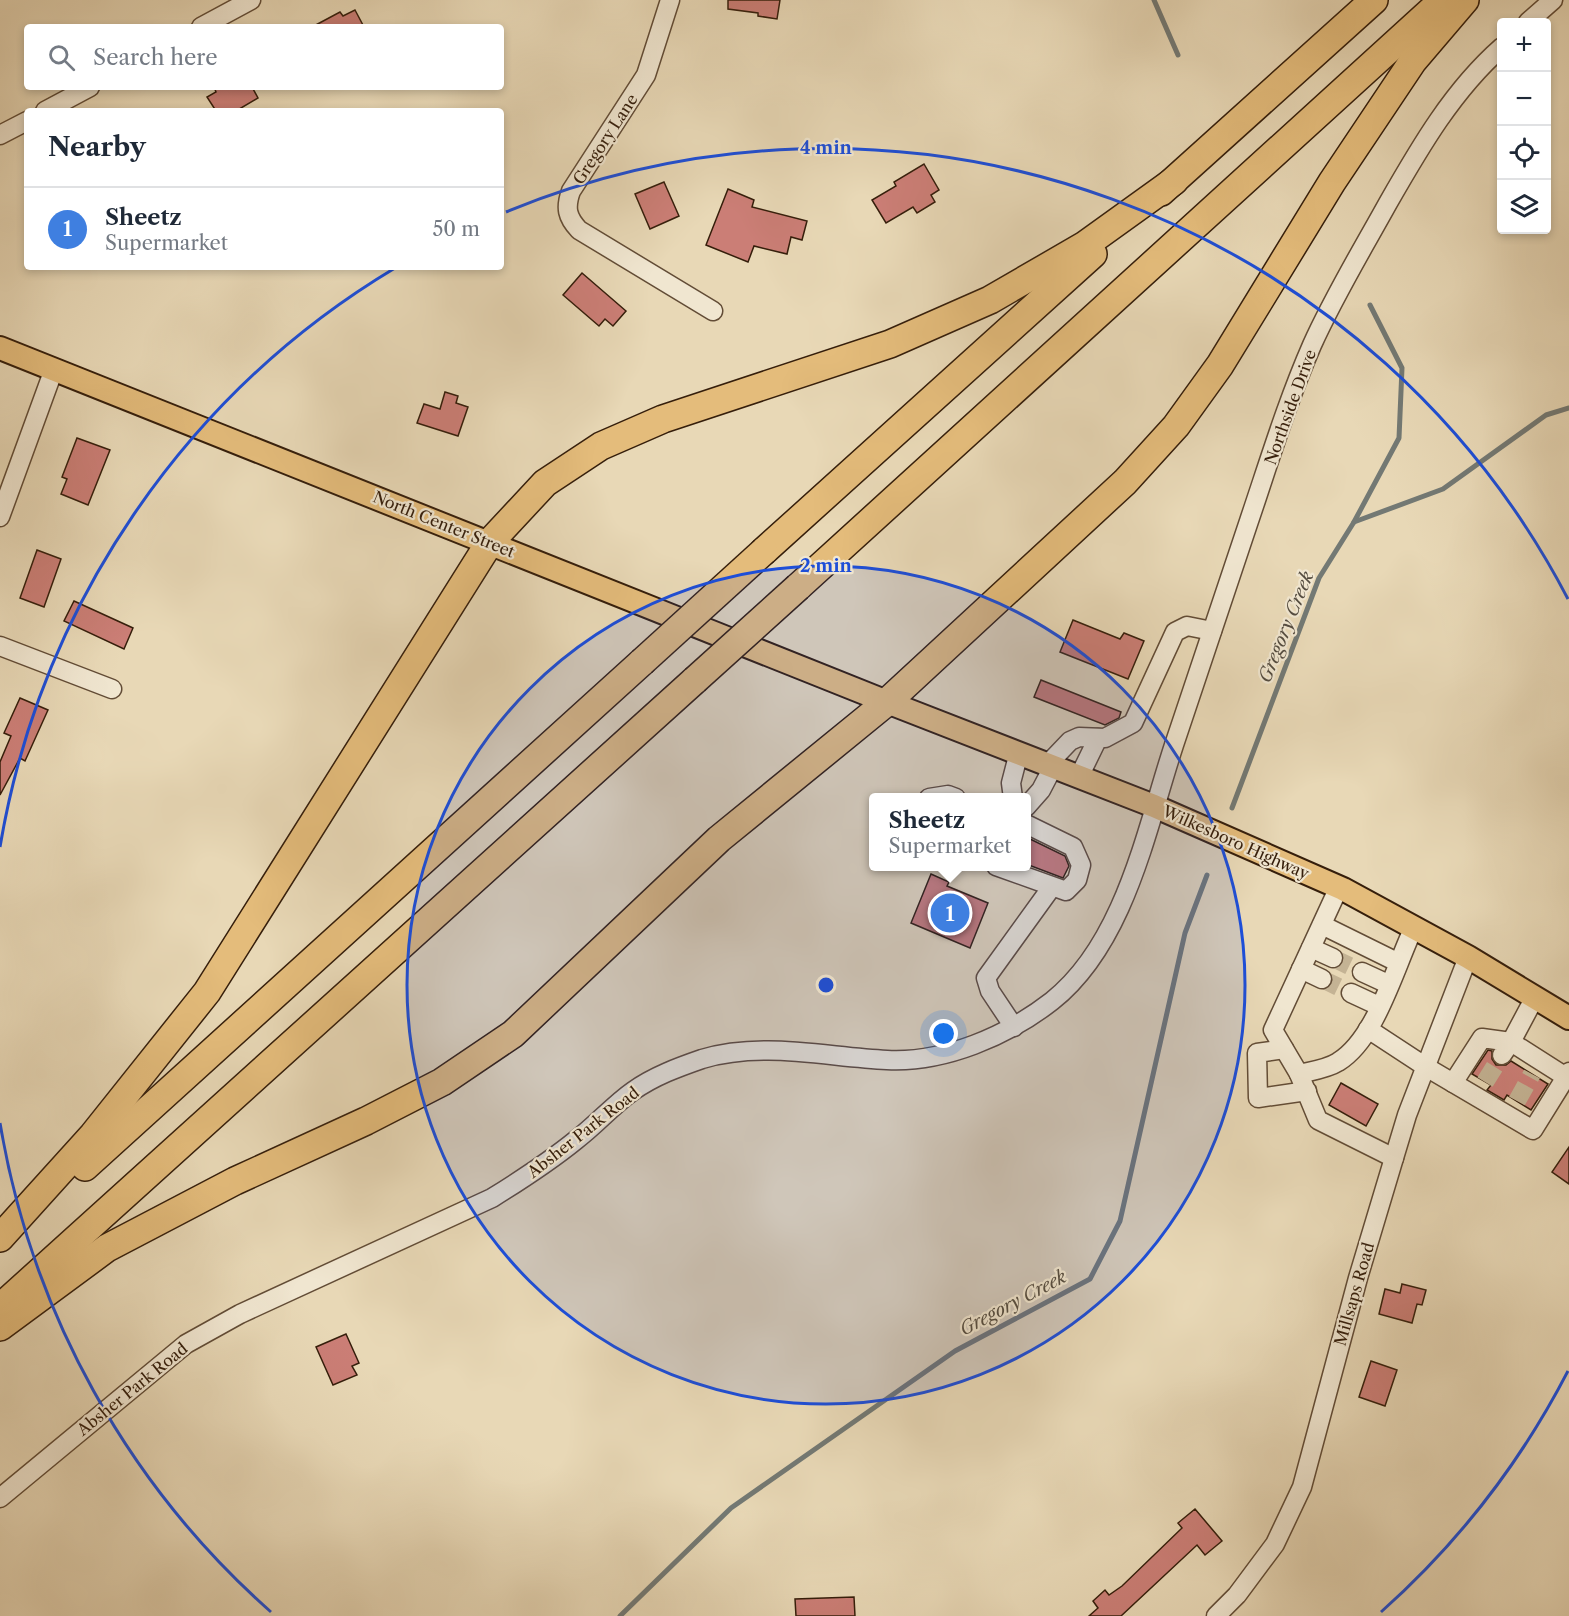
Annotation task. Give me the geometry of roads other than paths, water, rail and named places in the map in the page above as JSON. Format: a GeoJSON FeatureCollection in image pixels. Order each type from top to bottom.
{"type":"FeatureCollection","features":[{"type":"Feature","properties":{"kind":"highway"},"geometry":{"type":"LineString","coordinates":[[0,1244],[1374,0]]}},
{"type":"Feature","properties":{"kind":"highway"},"geometry":{"type":"LineString","coordinates":[[0,1308],[1443,0]]}},
{"type":"Feature","properties":{"kind":"highway"},"geometry":{"type":"LineString","coordinates":[[0,1327],[108,1248],[235,1181],[366,1121],[442,1082],[513,1034],[577,977],[719,839],[887,702],[1125,482],[1176,426],[1220,365],[1326,192],[1413,61],[1465,0]]}},
{"type":"Feature","properties":{"kind":"highway"},"geometry":{"type":"LineString","coordinates":[[0,1238],[93,1135],[207,992],[490,542],[545,483],[601,446],[663,419],[890,344],[990,300],[1085,245],[1174,181]]}},
{"type":"Feature","properties":{"kind":"main road","name":"North Center Street"},"geometry":{"type":"LineString","coordinates":[[0,348],[887,702]]}},
{"type":"Feature","properties":{"kind":"main road","name":"Wilkesboro Highway"},"geometry":{"type":"LineString","coordinates":[[887,702],[1154,806],[1340,887],[1468,957],[1569,1018]]}},
{"type":"Feature","properties":{"kind":"street"},"geometry":{"type":"LineString","coordinates":[[207,24],[251,0]]}},
{"type":"Feature","properties":{"kind":"street","name":"Gregory Lane"},"geometry":{"type":"LineString","coordinates":[[670,0],[646,75],[570,191],[566,205],[569,219],[579,230],[712,311]]}},
{"type":"Feature","properties":{"kind":"street"},"geometry":{"type":"LineString","coordinates":[[1533,18],[1553,0]]}},
{"type":"Feature","properties":{"kind":"street","name":"Northside Drive"},"geometry":{"type":"LineString","coordinates":[[1154,806],[1279,431],[1313,344],[1355,262],[1442,114],[1497,52]]}},
{"type":"Feature","properties":{"kind":"street"},"geometry":{"type":"LineString","coordinates":[[51,108],[84,90]]}},
{"type":"Feature","properties":{"kind":"street"},"geometry":{"type":"LineString","coordinates":[[0,135],[24,123]]}},
{"type":"Feature","properties":{"kind":"street"},"geometry":{"type":"LineString","coordinates":[[0,517],[54,369]]}},
{"type":"Feature","properties":{"kind":"street"},"geometry":{"type":"LineString","coordinates":[[1031,801],[1041,790],[1051,766],[1070,741],[1079,737],[1098,738],[1114,735],[1133,723],[1175,632],[1187,626],[1212,632]]}},
{"type":"Feature","properties":{"kind":"street"},"geometry":{"type":"LineString","coordinates":[[0,646],[112,689]]}},
{"type":"Feature","properties":{"kind":"street"},"geometry":{"type":"LineString","coordinates":[[1079,777],[1098,738]]}},
{"type":"Feature","properties":{"kind":"street"},"geometry":{"type":"LineString","coordinates":[[1012,793],[1011,783],[1019,752]]}},
{"type":"Feature","properties":{"kind":"street","name":"Absher Park Road"},"geometry":{"type":"LineString","coordinates":[[0,1498],[186,1344],[240,1314],[492,1198],[528,1176],[578,1139],[634,1089],[666,1072],[705,1058],[745,1050],[892,1060],[934,1055],[984,1040],[1014,1027],[1054,999],[1081,971],[1111,925],[1134,876],[1154,806]]}},
{"type":"Feature","properties":{"kind":"street"},"geometry":{"type":"LineString","coordinates":[[1006,871],[1051,888],[1066,891],[1077,880],[1081,865],[1073,847],[1031,826]]}},
{"type":"Feature","properties":{"kind":"street"},"geometry":{"type":"LineString","coordinates":[[1340,887],[1273,1030],[1299,1074],[1318,1120],[1394,1158]]}},
{"type":"Feature","properties":{"kind":"street"},"geometry":{"type":"LineString","coordinates":[[1014,1027],[990,991],[986,978],[1051,888]]}},
{"type":"Feature","properties":{"kind":"street"},"geometry":{"type":"LineString","coordinates":[[1322,925],[1397,962]]}},
{"type":"Feature","properties":{"kind":"street"},"geometry":{"type":"LineString","coordinates":[[1299,1074],[1336,1064],[1354,1050],[1368,1029],[1414,927]]}},
{"type":"Feature","properties":{"kind":"street"},"geometry":{"type":"LineString","coordinates":[[1311,948],[1333,958]]}},
{"type":"Feature","properties":{"kind":"street","name":"Millsaps Road"},"geometry":{"type":"LineString","coordinates":[[1216,1616],[1237,1595],[1275,1544],[1302,1487],[1358,1278],[1394,1158],[1468,957]]}},
{"type":"Feature","properties":{"kind":"street"},"geometry":{"type":"LineString","coordinates":[[1301,969],[1322,979]]}},
{"type":"Feature","properties":{"kind":"street"},"geometry":{"type":"LineString","coordinates":[[1362,972],[1388,984]]}},
{"type":"Feature","properties":{"kind":"street"},"geometry":{"type":"LineString","coordinates":[[1351,993],[1379,1006]]}},
{"type":"Feature","properties":{"kind":"street"},"geometry":{"type":"LineString","coordinates":[[1506,1049],[1535,997]]}},
{"type":"Feature","properties":{"kind":"street"},"geometry":{"type":"LineString","coordinates":[[1368,1029],[1453,1083],[1481,1089],[1512,1108],[1533,1130],[1568,1074],[1536,1067],[1482,1038],[1453,1083]]}},
{"type":"Feature","properties":{"kind":"street"},"geometry":{"type":"LineString","coordinates":[[1284,1049],[1257,1053],[1258,1098],[1307,1091]]}},
{"type":"Feature","properties":{"kind":"waterway"},"geometry":{"type":"LineString","coordinates":[[1154,0],[1178,55]]}},
{"type":"Feature","properties":{"kind":"waterway"},"geometry":{"type":"LineString","coordinates":[[1354,522],[1399,438],[1402,368],[1370,305]]}},
{"type":"Feature","properties":{"kind":"waterway","name":"Gregory Creek"},"geometry":{"type":"LineString","coordinates":[[1232,808],[1319,578],[1354,522],[1443,489],[1546,415],[1569,408]]}},
{"type":"Feature","properties":{"kind":"waterway","name":"Gregory Creek"},"geometry":{"type":"LineString","coordinates":[[620,1616],[731,1508],[955,1351],[1090,1279],[1120,1221],[1185,933],[1207,875]]}},
{"type":"Feature","properties":{"kind":"tunnel"},"geometry":{"type":"LineString","coordinates":[[1333,958],[1362,972]]}},
{"type":"Feature","properties":{"kind":"tunnel"},"geometry":{"type":"LineString","coordinates":[[1322,979],[1351,993]]}},
{"type":"Feature","properties":{"kind":"tunnel"},"geometry":{"type":"LineString","coordinates":[[1485,1082],[1502,1055]]}},
{"type":"Feature","properties":{"kind":"tunnel"},"geometry":{"type":"LineString","coordinates":[[1517,1101],[1532,1074]]}},
{"type":"Feature","properties":{"kind":"place","name":"Sheetz"},"geometry":{"type":"Point","coordinates":[950,913]}}]}
